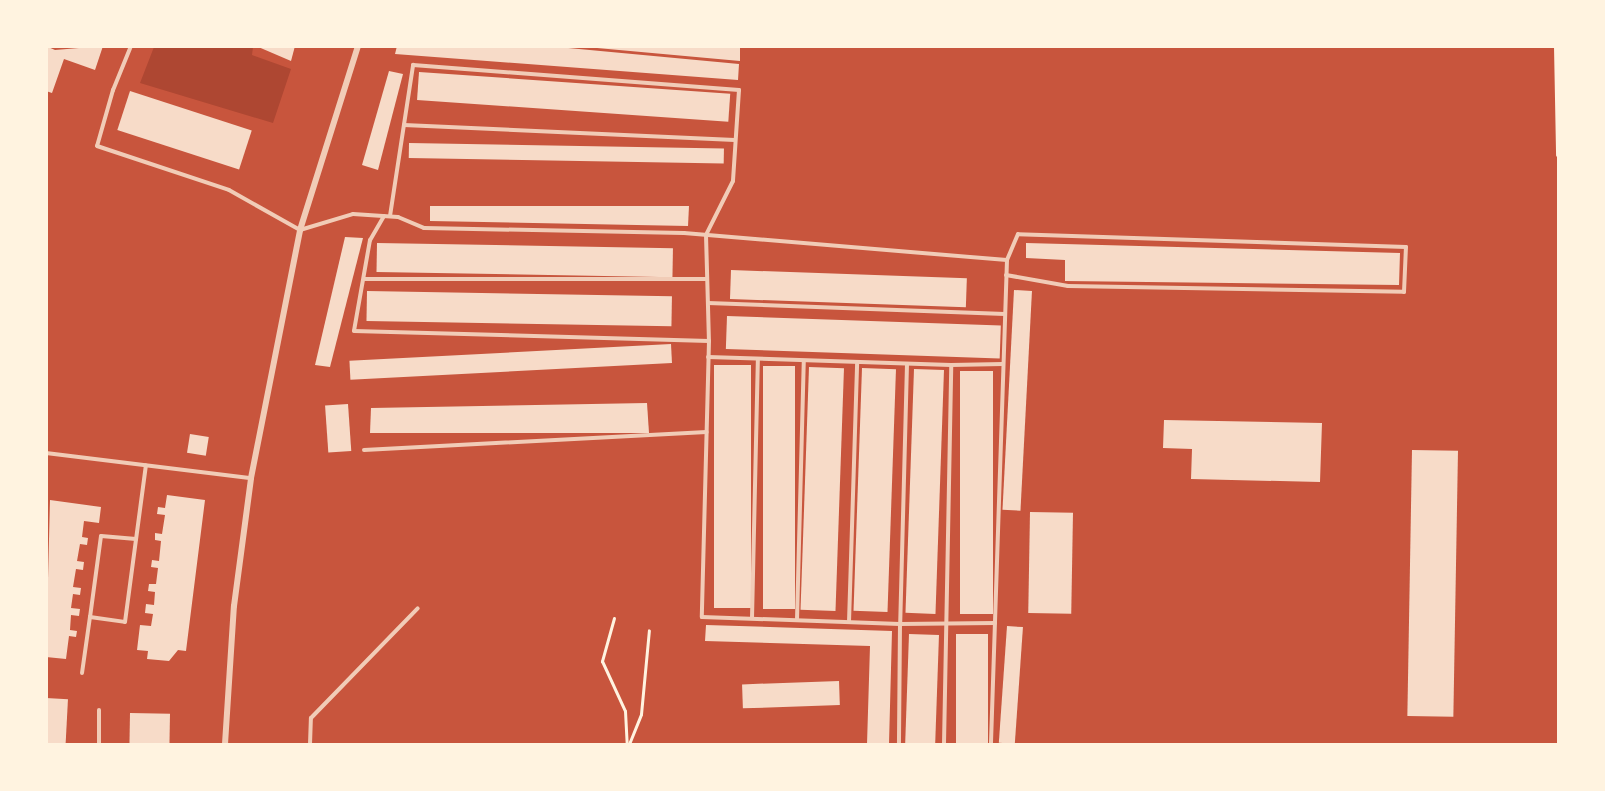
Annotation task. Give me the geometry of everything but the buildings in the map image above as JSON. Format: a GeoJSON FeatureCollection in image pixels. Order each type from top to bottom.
{"type":"FeatureCollection","features":[{"type":"Feature","properties":{"kind":"street"},"geometry":{"type":"LineString","coordinates":[[225,744],[234,606],[251,478],[300,230],[358,46]]}},
{"type":"Feature","properties":{"kind":"lane"},"geometry":{"type":"LineString","coordinates":[[131,46],[113,90],[97,146],[229,190],[300,230],[353,214],[390,216],[424,228],[706,235],[1007,260]]}},
{"type":"Feature","properties":{"kind":"lane"},"geometry":{"type":"LineString","coordinates":[[390,216],[413,65],[739,90],[733,181],[706,235],[709,341],[702,617],[900,624],[995,623]]}},
{"type":"Feature","properties":{"kind":"lane"},"geometry":{"type":"LineString","coordinates":[[404,125],[735,140]]}},
{"type":"Feature","properties":{"kind":"lane"},"geometry":{"type":"LineString","coordinates":[[384,216],[370,240],[354,331],[709,341]]}},
{"type":"Feature","properties":{"kind":"lane"},"geometry":{"type":"LineString","coordinates":[[991,744],[1006,275],[1007,260],[1018,234],[1406,247],[1404,291],[1068,286],[1006,275]]}},
{"type":"Feature","properties":{"kind":"lane"},"geometry":{"type":"LineString","coordinates":[[364,279],[707,279]]}},
{"type":"Feature","properties":{"kind":"lane"},"geometry":{"type":"LineString","coordinates":[[708,303],[1005,314]]}},
{"type":"Feature","properties":{"kind":"lane"},"geometry":{"type":"LineString","coordinates":[[708,357],[907,364],[1003,364]]}},
{"type":"Feature","properties":{"kind":"lane"},"geometry":{"type":"LineString","coordinates":[[752,618],[758,359]]}},
{"type":"Feature","properties":{"kind":"lane"},"geometry":{"type":"LineString","coordinates":[[797,620],[804,361]]}},
{"type":"Feature","properties":{"kind":"lane"},"geometry":{"type":"LineString","coordinates":[[849,622],[857,362]]}},
{"type":"Feature","properties":{"kind":"lane"},"geometry":{"type":"LineString","coordinates":[[899,744],[907,364]]}},
{"type":"Feature","properties":{"kind":"lane"},"geometry":{"type":"LineString","coordinates":[[944,744],[951,365]]}},
{"type":"Feature","properties":{"kind":"lane"},"geometry":{"type":"LineString","coordinates":[[364,450],[706,432]]}},
{"type":"Feature","properties":{"kind":"lane"},"geometry":{"type":"LineString","coordinates":[[46,453],[251,478]]}},
{"type":"Feature","properties":{"kind":"lane"},"geometry":{"type":"LineString","coordinates":[[90,617],[125,622],[146,465]]}},
{"type":"Feature","properties":{"kind":"lane"},"geometry":{"type":"LineString","coordinates":[[82,673],[101,536],[136,539]]}},
{"type":"Feature","properties":{"kind":"lane"},"geometry":{"type":"LineString","coordinates":[[310,744],[311,718],[418,608]]}},
{"type":"Feature","properties":{"kind":"lane"},"geometry":{"type":"LineString","coordinates":[[99,710],[99,744]]}},
{"type":"Feature","properties":{"kind":"path"},"geometry":{"type":"LineString","coordinates":[[1555,46],[1557,155]]}},
{"type":"Feature","properties":{"kind":"path"},"geometry":{"type":"LineString","coordinates":[[614,618],[602,661],[625,711],[628,744]]}},
{"type":"Feature","properties":{"kind":"path"},"geometry":{"type":"LineString","coordinates":[[628,744],[641,714],[649,630]]}},
{"type":"Feature","properties":{"kind":"shaded area"},"geometry":{"type":"Polygon","coordinates":[[[154,47],[253,47],[252,55],[291,69],[273,123],[140,83],[154,47]]]}}]}
